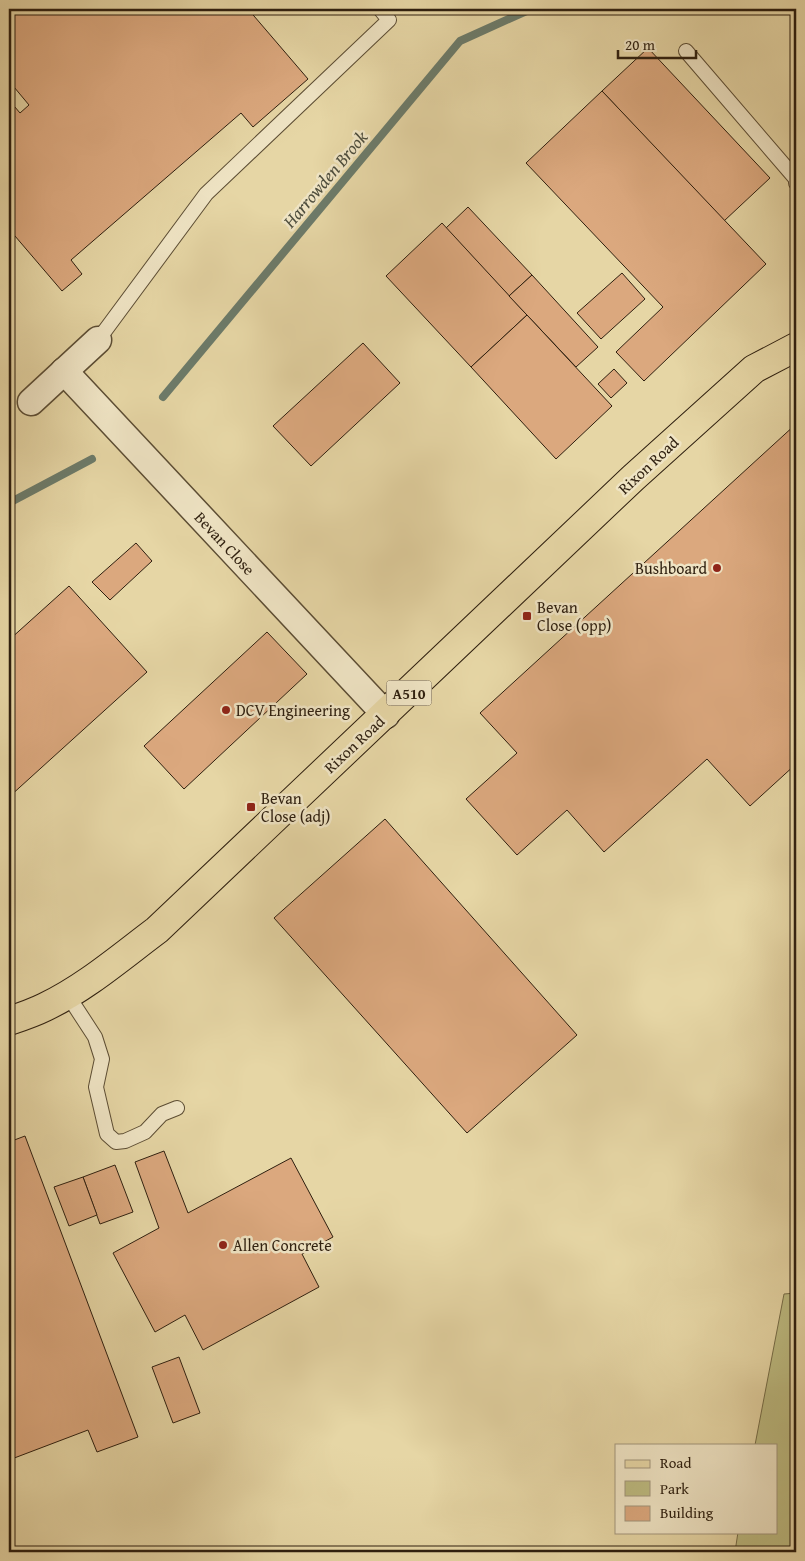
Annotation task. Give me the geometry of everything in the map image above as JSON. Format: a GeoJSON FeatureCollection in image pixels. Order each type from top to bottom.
{"type":"FeatureCollection","features":[{"type":"Feature","properties":{"kind":"main road","name":"Rixon Road"},"geometry":{"type":"LineString","coordinates":[[9,1021],[45,1007],[67,994],[106,970],[157,930],[386,715],[633,478],[754,369],[796,347]]}},
{"type":"Feature","properties":{"kind":"street"},"geometry":{"type":"LineString","coordinates":[[31,402],[98,340]]}},
{"type":"Feature","properties":{"kind":"street","name":"Bevan Close"},"geometry":{"type":"LineString","coordinates":[[64,372],[386,715]]}},
{"type":"Feature","properties":{"kind":"lane"},"geometry":{"type":"LineString","coordinates":[[98,340],[206,194],[389,20],[380,9]]}},
{"type":"Feature","properties":{"kind":"lane"},"geometry":{"type":"LineString","coordinates":[[686,51],[796,179],[796,183]]}},
{"type":"Feature","properties":{"kind":"lane"},"geometry":{"type":"LineString","coordinates":[[67,994],[95,1037],[102,1059],[96,1087],[108,1134],[116,1142],[125,1141],[145,1132],[162,1114],[177,1108]]}},
{"type":"Feature","properties":{"kind":"green space"},"geometry":{"type":"Polygon","coordinates":[[[796,1293],[796,1552],[735,1552],[738,1534],[778,1534],[778,1444],[755,1444],[784,1294],[796,1293]]]}},
{"type":"Feature","properties":{"kind":"building"},"geometry":{"type":"Polygon","coordinates":[[[20,9],[248,9],[308,79],[253,127],[241,113],[71,260],[82,274],[62,291],[9,229],[9,100],[20,113],[29,105],[9,81],[9,18],[20,9]]]}},
{"type":"Feature","properties":{"kind":"building"},"geometry":{"type":"Polygon","coordinates":[[[648,48],[770,178],[724,221],[602,91],[648,48]]]}},
{"type":"Feature","properties":{"kind":"building"},"geometry":{"type":"Polygon","coordinates":[[[602,91],[766,264],[644,381],[616,352],[663,307],[526,163],[602,91]]]}},
{"type":"Feature","properties":{"kind":"building"},"geometry":{"type":"Polygon","coordinates":[[[468,207],[532,275],[509,296],[446,228],[468,207]]]}},
{"type":"Feature","properties":{"kind":"building"},"geometry":{"type":"Polygon","coordinates":[[[442,223],[527,315],[471,367],[386,276],[442,223]]]}},
{"type":"Feature","properties":{"kind":"building"},"geometry":{"type":"Polygon","coordinates":[[[622,273],[645,299],[601,339],[577,313],[622,273]]]}},
{"type":"Feature","properties":{"kind":"building"},"geometry":{"type":"Polygon","coordinates":[[[532,275],[598,347],[576,367],[509,296],[532,275]]]}},
{"type":"Feature","properties":{"kind":"building"},"geometry":{"type":"Polygon","coordinates":[[[527,315],[612,406],[556,459],[471,367],[527,315]]]}},
{"type":"Feature","properties":{"kind":"building"},"geometry":{"type":"Polygon","coordinates":[[[363,343],[400,383],[311,466],[273,426],[363,343]]]}},
{"type":"Feature","properties":{"kind":"building"},"geometry":{"type":"Polygon","coordinates":[[[614,369],[627,383],[611,398],[598,384],[614,369]]]}},
{"type":"Feature","properties":{"kind":"building","name":"Bushboard"},"geometry":{"type":"Polygon","coordinates":[[[796,424],[796,764],[750,806],[707,759],[604,852],[567,810],[517,855],[466,799],[517,753],[480,713],[796,424]]]}},
{"type":"Feature","properties":{"kind":"building"},"geometry":{"type":"Polygon","coordinates":[[[136,543],[152,561],[110,600],[92,582],[136,543]]]}},
{"type":"Feature","properties":{"kind":"building"},"geometry":{"type":"Polygon","coordinates":[[[69,586],[147,672],[9,797],[9,640],[69,586]]]}},
{"type":"Feature","properties":{"kind":"building","name":"DCV Engineering"},"geometry":{"type":"Polygon","coordinates":[[[267,632],[307,674],[184,789],[144,746],[267,632]]]}},
{"type":"Feature","properties":{"kind":"building"},"geometry":{"type":"Polygon","coordinates":[[[385,819],[577,1035],[467,1133],[274,918],[385,819]]]}},
{"type":"Feature","properties":{"kind":"building"},"geometry":{"type":"Polygon","coordinates":[[[25,1136],[138,1437],[97,1452],[88,1430],[9,1460],[9,1142],[25,1136]]]}},
{"type":"Feature","properties":{"kind":"building","name":"Allen Concrete"},"geometry":{"type":"Polygon","coordinates":[[[164,1151],[188,1213],[291,1158],[333,1237],[302,1254],[319,1287],[203,1350],[185,1315],[155,1332],[113,1253],[159,1228],[135,1162],[164,1151]]]}},
{"type":"Feature","properties":{"kind":"building"},"geometry":{"type":"Polygon","coordinates":[[[115,1165],[133,1212],[100,1224],[83,1177],[115,1165]]]}},
{"type":"Feature","properties":{"kind":"building"},"geometry":{"type":"Polygon","coordinates":[[[83,1177],[97,1215],[69,1226],[54,1187],[83,1177]]]}},
{"type":"Feature","properties":{"kind":"building"},"geometry":{"type":"Polygon","coordinates":[[[179,1357],[200,1413],[173,1423],[152,1367],[179,1357]]]}},
{"type":"Feature","properties":{"kind":"waterway","name":"Harrowden Brook"},"geometry":{"type":"LineString","coordinates":[[163,397],[460,41],[531,9]]}},
{"type":"Feature","properties":{"kind":"waterway","name":"Harrowden Brook"},"geometry":{"type":"LineString","coordinates":[[9,503],[92,459]]}},
{"type":"Feature","properties":{"kind":"place","name":"Bushboard"},"geometry":{"type":"Point","coordinates":[717,568]}},
{"type":"Feature","properties":{"kind":"place","name":"Bevan Close (opp)"},"geometry":{"type":"Point","coordinates":[527,616]}},
{"type":"Feature","properties":{"kind":"place","name":"DCV Engineering"},"geometry":{"type":"Point","coordinates":[226,710]}},
{"type":"Feature","properties":{"kind":"place","name":"Bevan Close (adj)"},"geometry":{"type":"Point","coordinates":[251,807]}},
{"type":"Feature","properties":{"kind":"place","name":"Allen Concrete"},"geometry":{"type":"Point","coordinates":[223,1245]}}]}
